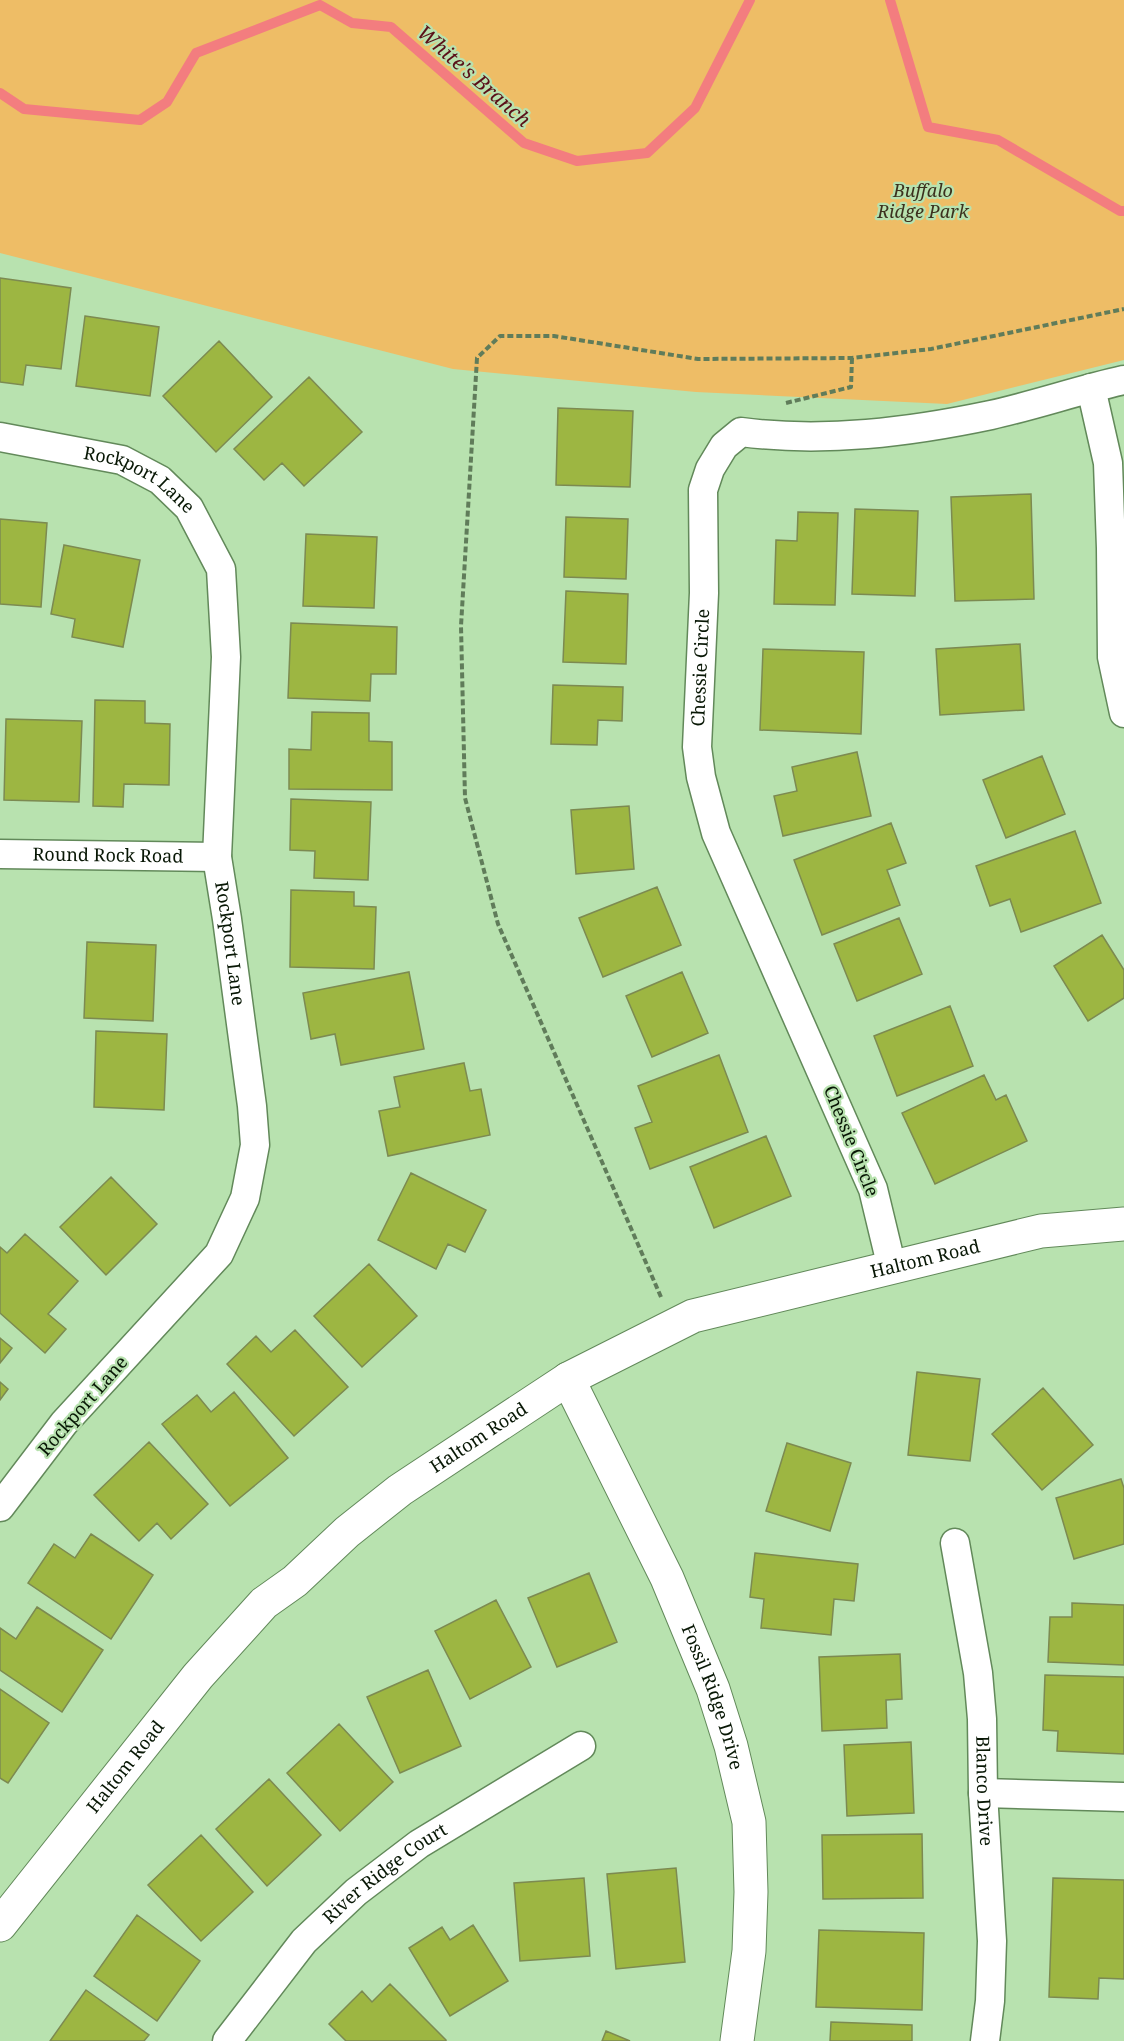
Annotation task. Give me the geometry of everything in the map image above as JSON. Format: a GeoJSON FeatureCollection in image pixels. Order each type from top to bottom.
{"type":"FeatureCollection","features":[{"type":"Feature","properties":{"kind":"main road","name":"Haltom Road"},"geometry":{"type":"LineString","coordinates":[[0,1925],[198,1676],[264,1603],[295,1581],[347,1532],[400,1490],[568,1379],[693,1316],[1041,1231],[1124,1224]]}},
{"type":"Feature","properties":{"kind":"main road","name":"Fossil Ridge Drive"},"geometry":{"type":"LineString","coordinates":[[568,1379],[667,1578],[714,1689],[731,1746],[749,1822],[751,1892],[749,1951],[737,2041]]}},
{"type":"Feature","properties":{"kind":"street","name":"Chessie Circle"},"geometry":{"type":"LineString","coordinates":[[892,1268],[873,1189],[716,833],[701,777],[697,747],[704,594],[703,490],[710,469],[724,446],[741,432],[780,437],[885,433],[992,415],[1124,380]]}},
{"type":"Feature","properties":{"kind":"street"},"geometry":{"type":"LineString","coordinates":[[1091,388],[1108,463],[1112,657],[1124,713]]}},
{"type":"Feature","properties":{"kind":"street","name":"Rockport Lane"},"geometry":{"type":"LineString","coordinates":[[0,437],[122,460],[160,480],[189,508],[221,569],[226,657],[217,857],[252,1106],[255,1145],[245,1198],[219,1254],[64,1423],[0,1507]]}},
{"type":"Feature","properties":{"kind":"street","name":"Round Rock Road"},"geometry":{"type":"LineString","coordinates":[[0,854],[217,857]]}},
{"type":"Feature","properties":{"kind":"street","name":"Blanco Drive"},"geometry":{"type":"LineString","coordinates":[[956,1543],[978,1673],[992,1941],[990,2001],[985,2041]]}},
{"type":"Feature","properties":{"kind":"street","name":"River Ridge Court"},"geometry":{"type":"LineString","coordinates":[[227,2041],[304,1941],[356,1892],[419,1844],[581,1746]]}},
{"type":"Feature","properties":{"kind":"street"},"geometry":{"type":"LineString","coordinates":[[983,1793],[1124,1797]]}},
{"type":"Feature","properties":{"kind":"path"},"geometry":{"type":"LineString","coordinates":[[673,1326],[498,924],[465,798],[461,626],[477,358],[500,336],[554,336],[698,359],[852,358],[931,349],[1124,309]]}},
{"type":"Feature","properties":{"kind":"path"},"geometry":{"type":"LineString","coordinates":[[780,437],[786,403],[851,387],[852,358]]}},
{"type":"Feature","properties":{"kind":"green space","name":"Buffalo Ridge Park"},"geometry":{"type":"Polygon","coordinates":[[[0,0],[1124,0],[1124,360],[947,404],[696,392],[453,369],[0,253],[0,0]]]}},
{"type":"Feature","properties":{"kind":"building"},"geometry":{"type":"Polygon","coordinates":[[[0,278],[71,288],[61,369],[26,365],[23,385],[0,382],[0,278]]]}},
{"type":"Feature","properties":{"kind":"building"},"geometry":{"type":"Polygon","coordinates":[[[85,316],[159,327],[150,396],[76,386],[85,316]]]}},
{"type":"Feature","properties":{"kind":"building"},"geometry":{"type":"Polygon","coordinates":[[[219,341],[272,397],[216,452],[163,396],[219,341]]]}},
{"type":"Feature","properties":{"kind":"building"},"geometry":{"type":"Polygon","coordinates":[[[309,377],[362,432],[304,486],[282,463],[264,480],[234,449],[309,377]]]}},
{"type":"Feature","properties":{"kind":"building"},"geometry":{"type":"Polygon","coordinates":[[[558,408],[633,411],[630,487],[556,485],[558,408]]]}},
{"type":"Feature","properties":{"kind":"building"},"geometry":{"type":"Polygon","coordinates":[[[1031,494],[1034,599],[955,601],[951,497],[1031,494]]]}},
{"type":"Feature","properties":{"kind":"building"},"geometry":{"type":"Polygon","coordinates":[[[855,509],[918,511],[915,596],[852,594],[855,509]]]}},
{"type":"Feature","properties":{"kind":"building"},"geometry":{"type":"Polygon","coordinates":[[[798,512],[838,513],[835,605],[774,604],[776,540],[797,541],[798,512]]]}},
{"type":"Feature","properties":{"kind":"building"},"geometry":{"type":"Polygon","coordinates":[[[566,517],[628,519],[626,579],[564,577],[566,517]]]}},
{"type":"Feature","properties":{"kind":"building"},"geometry":{"type":"Polygon","coordinates":[[[0,519],[47,523],[41,607],[0,604],[0,519]]]}},
{"type":"Feature","properties":{"kind":"building"},"geometry":{"type":"Polygon","coordinates":[[[306,534],[377,537],[374,608],[303,606],[306,534]]]}},
{"type":"Feature","properties":{"kind":"building"},"geometry":{"type":"Polygon","coordinates":[[[64,545],[140,560],[123,647],[72,637],[75,619],[51,614],[64,545]]]}},
{"type":"Feature","properties":{"kind":"building"},"geometry":{"type":"Polygon","coordinates":[[[566,591],[628,594],[626,664],[563,662],[566,591]]]}},
{"type":"Feature","properties":{"kind":"building"},"geometry":{"type":"Polygon","coordinates":[[[291,623],[397,627],[396,674],[371,674],[370,701],[288,698],[291,623]]]}},
{"type":"Feature","properties":{"kind":"building"},"geometry":{"type":"Polygon","coordinates":[[[1020,644],[1024,710],[940,715],[936,649],[1020,644]]]}},
{"type":"Feature","properties":{"kind":"building"},"geometry":{"type":"Polygon","coordinates":[[[763,649],[864,652],[861,734],[760,730],[763,649]]]}},
{"type":"Feature","properties":{"kind":"building"},"geometry":{"type":"Polygon","coordinates":[[[553,685],[623,687],[622,721],[598,720],[597,745],[551,744],[553,685]]]}},
{"type":"Feature","properties":{"kind":"building"},"geometry":{"type":"Polygon","coordinates":[[[95,700],[145,701],[145,723],[170,724],[169,785],[124,784],[123,807],[93,806],[95,700]]]}},
{"type":"Feature","properties":{"kind":"building"},"geometry":{"type":"Polygon","coordinates":[[[312,712],[369,713],[369,741],[392,742],[392,790],[289,789],[289,749],[311,750],[312,712]]]}},
{"type":"Feature","properties":{"kind":"building"},"geometry":{"type":"Polygon","coordinates":[[[6,719],[82,721],[79,802],[4,800],[6,719]]]}},
{"type":"Feature","properties":{"kind":"building"},"geometry":{"type":"Polygon","coordinates":[[[857,752],[871,816],[783,836],[774,796],[797,791],[792,767],[857,752]]]}},
{"type":"Feature","properties":{"kind":"building"},"geometry":{"type":"Polygon","coordinates":[[[1042,756],[1065,814],[1006,838],[983,780],[1042,756]]]}},
{"type":"Feature","properties":{"kind":"building"},"geometry":{"type":"Polygon","coordinates":[[[291,799],[371,802],[368,880],[314,878],[315,851],[290,850],[291,799]]]}},
{"type":"Feature","properties":{"kind":"building"},"geometry":{"type":"Polygon","coordinates":[[[629,806],[634,869],[576,874],[571,810],[629,806]]]}},
{"type":"Feature","properties":{"kind":"building"},"geometry":{"type":"Polygon","coordinates":[[[891,823],[906,863],[887,870],[900,905],[822,935],[794,860],[891,823]]]}},
{"type":"Feature","properties":{"kind":"building"},"geometry":{"type":"Polygon","coordinates":[[[1075,831],[1101,903],[1021,932],[1010,899],[990,906],[976,866],[1075,831]]]}},
{"type":"Feature","properties":{"kind":"building"},"geometry":{"type":"Polygon","coordinates":[[[657,887],[681,945],[603,977],[579,918],[657,887]]]}},
{"type":"Feature","properties":{"kind":"building"},"geometry":{"type":"Polygon","coordinates":[[[291,890],[354,892],[354,906],[376,907],[374,969],[290,967],[291,890]]]}},
{"type":"Feature","properties":{"kind":"building"},"geometry":{"type":"Polygon","coordinates":[[[899,918],[922,974],[857,1001],[834,944],[899,918]]]}},
{"type":"Feature","properties":{"kind":"building"},"geometry":{"type":"Polygon","coordinates":[[[1102,935],[1124,970],[1124,998],[1088,1021],[1054,966],[1102,935]]]}},
{"type":"Feature","properties":{"kind":"building"},"geometry":{"type":"Polygon","coordinates":[[[87,942],[156,945],[153,1021],[84,1018],[87,942]]]}},
{"type":"Feature","properties":{"kind":"building"},"geometry":{"type":"Polygon","coordinates":[[[409,972],[424,1049],[341,1065],[335,1034],[311,1039],[303,993],[409,972]]]}},
{"type":"Feature","properties":{"kind":"building"},"geometry":{"type":"Polygon","coordinates":[[[682,972],[708,1033],[652,1057],[626,996],[682,972]]]}},
{"type":"Feature","properties":{"kind":"building"},"geometry":{"type":"Polygon","coordinates":[[[950,1006],[973,1066],[897,1096],[874,1036],[950,1006]]]}},
{"type":"Feature","properties":{"kind":"building"},"geometry":{"type":"Polygon","coordinates":[[[96,1031],[167,1034],[164,1110],[94,1107],[96,1031]]]}},
{"type":"Feature","properties":{"kind":"building"},"geometry":{"type":"Polygon","coordinates":[[[719,1055],[748,1132],[650,1169],[635,1128],[652,1122],[638,1086],[719,1055]]]}},
{"type":"Feature","properties":{"kind":"building"},"geometry":{"type":"Polygon","coordinates":[[[464,1063],[470,1091],[481,1089],[490,1135],[388,1156],[379,1111],[400,1107],[394,1077],[464,1063]]]}},
{"type":"Feature","properties":{"kind":"building"},"geometry":{"type":"Polygon","coordinates":[[[984,1075],[996,1100],[1006,1095],[1027,1141],[935,1184],[902,1113],[984,1075]]]}},
{"type":"Feature","properties":{"kind":"building"},"geometry":{"type":"Polygon","coordinates":[[[766,1136],[791,1196],[714,1228],[690,1167],[766,1136]]]}},
{"type":"Feature","properties":{"kind":"building"},"geometry":{"type":"Polygon","coordinates":[[[411,1173],[486,1210],[465,1252],[448,1244],[436,1269],[378,1240],[411,1173]]]}},
{"type":"Feature","properties":{"kind":"building"},"geometry":{"type":"Polygon","coordinates":[[[111,1177],[157,1224],[106,1275],[60,1227],[111,1177]]]}},
{"type":"Feature","properties":{"kind":"building"},"geometry":{"type":"Polygon","coordinates":[[[25,1234],[78,1281],[48,1314],[66,1329],[45,1353],[0,1313],[0,1247],[7,1253],[25,1234]]]}},
{"type":"Feature","properties":{"kind":"building"},"geometry":{"type":"Polygon","coordinates":[[[369,1264],[417,1316],[362,1367],[314,1316],[369,1264]]]}},
{"type":"Feature","properties":{"kind":"building"},"geometry":{"type":"Polygon","coordinates":[[[295,1330],[348,1387],[294,1436],[227,1364],[256,1336],[271,1352],[295,1330]]]}},
{"type":"Feature","properties":{"kind":"building"},"geometry":{"type":"Polygon","coordinates":[[[0,1338],[12,1348],[0,1363],[0,1338]]]}},
{"type":"Feature","properties":{"kind":"building"},"geometry":{"type":"Polygon","coordinates":[[[917,1372],[980,1379],[970,1461],[908,1455],[917,1372]]]}},
{"type":"Feature","properties":{"kind":"building"},"geometry":{"type":"Polygon","coordinates":[[[0,1382],[8,1389],[0,1400],[0,1382]]]}},
{"type":"Feature","properties":{"kind":"building"},"geometry":{"type":"Polygon","coordinates":[[[1043,1388],[1093,1445],[1042,1490],[992,1434],[1043,1388]]]}},
{"type":"Feature","properties":{"kind":"building"},"geometry":{"type":"Polygon","coordinates":[[[234,1392],[288,1458],[230,1506],[162,1424],[197,1395],[211,1412],[234,1392]]]}},
{"type":"Feature","properties":{"kind":"building"},"geometry":{"type":"Polygon","coordinates":[[[149,1442],[208,1504],[171,1539],[157,1523],[139,1541],[94,1495],[149,1442]]]}},
{"type":"Feature","properties":{"kind":"building"},"geometry":{"type":"Polygon","coordinates":[[[787,1443],[851,1463],[830,1531],[766,1511],[787,1443]]]}},
{"type":"Feature","properties":{"kind":"building"},"geometry":{"type":"Polygon","coordinates":[[[1121,1479],[1124,1488],[1124,1544],[1074,1559],[1056,1498],[1121,1479]]]}},
{"type":"Feature","properties":{"kind":"building"},"geometry":{"type":"Polygon","coordinates":[[[91,1534],[153,1575],[111,1639],[28,1583],[54,1544],[75,1558],[91,1534]]]}},
{"type":"Feature","properties":{"kind":"building"},"geometry":{"type":"Polygon","coordinates":[[[755,1553],[858,1564],[854,1601],[834,1599],[831,1635],[761,1628],[764,1599],[750,1597],[755,1553]]]}},
{"type":"Feature","properties":{"kind":"building"},"geometry":{"type":"Polygon","coordinates":[[[589,1573],[617,1642],[557,1667],[528,1598],[589,1573]]]}},
{"type":"Feature","properties":{"kind":"building"},"geometry":{"type":"Polygon","coordinates":[[[496,1600],[531,1667],[470,1699],[435,1631],[496,1600]]]}},
{"type":"Feature","properties":{"kind":"building"},"geometry":{"type":"Polygon","coordinates":[[[1072,1603],[1124,1605],[1124,1665],[1048,1662],[1050,1617],[1072,1617],[1072,1603]]]}},
{"type":"Feature","properties":{"kind":"building"},"geometry":{"type":"Polygon","coordinates":[[[37,1607],[103,1650],[62,1712],[0,1670],[0,1628],[16,1639],[37,1607]]]}},
{"type":"Feature","properties":{"kind":"building"},"geometry":{"type":"Polygon","coordinates":[[[900,1654],[902,1699],[886,1700],[887,1728],[822,1731],[819,1657],[900,1654]]]}},
{"type":"Feature","properties":{"kind":"building"},"geometry":{"type":"Polygon","coordinates":[[[428,1670],[461,1746],[400,1773],[367,1697],[428,1670]]]}},
{"type":"Feature","properties":{"kind":"building"},"geometry":{"type":"Polygon","coordinates":[[[1045,1675],[1124,1677],[1124,1754],[1057,1751],[1058,1731],[1043,1730],[1045,1675]]]}},
{"type":"Feature","properties":{"kind":"building"},"geometry":{"type":"Polygon","coordinates":[[[0,1689],[49,1723],[8,1783],[0,1778],[0,1689]]]}},
{"type":"Feature","properties":{"kind":"building"},"geometry":{"type":"Polygon","coordinates":[[[339,1724],[393,1782],[340,1831],[287,1773],[339,1724]]]}},
{"type":"Feature","properties":{"kind":"building"},"geometry":{"type":"Polygon","coordinates":[[[911,1742],[914,1813],[847,1816],[844,1745],[911,1742]]]}},
{"type":"Feature","properties":{"kind":"building"},"geometry":{"type":"Polygon","coordinates":[[[269,1779],[321,1835],[267,1886],[216,1829],[269,1779]]]}},
{"type":"Feature","properties":{"kind":"building"},"geometry":{"type":"Polygon","coordinates":[[[922,1834],[923,1898],[823,1899],[822,1835],[922,1834]]]}},
{"type":"Feature","properties":{"kind":"building"},"geometry":{"type":"Polygon","coordinates":[[[201,1835],[253,1892],[201,1941],[148,1885],[201,1835]]]}},
{"type":"Feature","properties":{"kind":"building"},"geometry":{"type":"Polygon","coordinates":[[[676,1868],[685,1962],[616,1969],[607,1874],[676,1868]]]}},
{"type":"Feature","properties":{"kind":"building"},"geometry":{"type":"Polygon","coordinates":[[[584,1878],[590,1956],[520,1961],[514,1883],[584,1878]]]}},
{"type":"Feature","properties":{"kind":"building"},"geometry":{"type":"Polygon","coordinates":[[[1053,1878],[1124,1880],[1124,1979],[1099,1978],[1098,1999],[1049,1997],[1053,1878]]]}},
{"type":"Feature","properties":{"kind":"building"},"geometry":{"type":"Polygon","coordinates":[[[137,1915],[200,1961],[157,2021],[94,1976],[137,1915]]]}},
{"type":"Feature","properties":{"kind":"building"},"geometry":{"type":"Polygon","coordinates":[[[473,1925],[508,1981],[450,2016],[409,1948],[442,1927],[450,1940],[473,1925]]]}},
{"type":"Feature","properties":{"kind":"building"},"geometry":{"type":"Polygon","coordinates":[[[819,1930],[924,1933],[922,2010],[816,2007],[819,1930]]]}},
{"type":"Feature","properties":{"kind":"building"},"geometry":{"type":"Polygon","coordinates":[[[390,1984],[446,2041],[346,2041],[329,2024],[362,1991],[372,2002],[390,1984]]]}},
{"type":"Feature","properties":{"kind":"building"},"geometry":{"type":"Polygon","coordinates":[[[86,1990],[149,2035],[144,2041],[50,2041],[86,1990]]]}},
{"type":"Feature","properties":{"kind":"building"},"geometry":{"type":"Polygon","coordinates":[[[831,2022],[912,2025],[912,2041],[830,2041],[831,2022]]]}},
{"type":"Feature","properties":{"kind":"building"},"geometry":{"type":"Polygon","coordinates":[[[606,2031],[630,2041],[602,2041],[606,2031]]]}},
{"type":"Feature","properties":{"kind":"waterway","name":"White's Branch"},"geometry":{"type":"LineString","coordinates":[[0,93],[24,109],[140,120],[167,102],[196,53],[320,5],[352,23],[391,27],[524,143],[577,161],[647,153],[695,108],[750,0]]}},
{"type":"Feature","properties":{"kind":"waterway","name":"White's Branch"},"geometry":{"type":"LineString","coordinates":[[890,0],[928,127],[998,140],[1120,211],[1124,211]]}}]}
